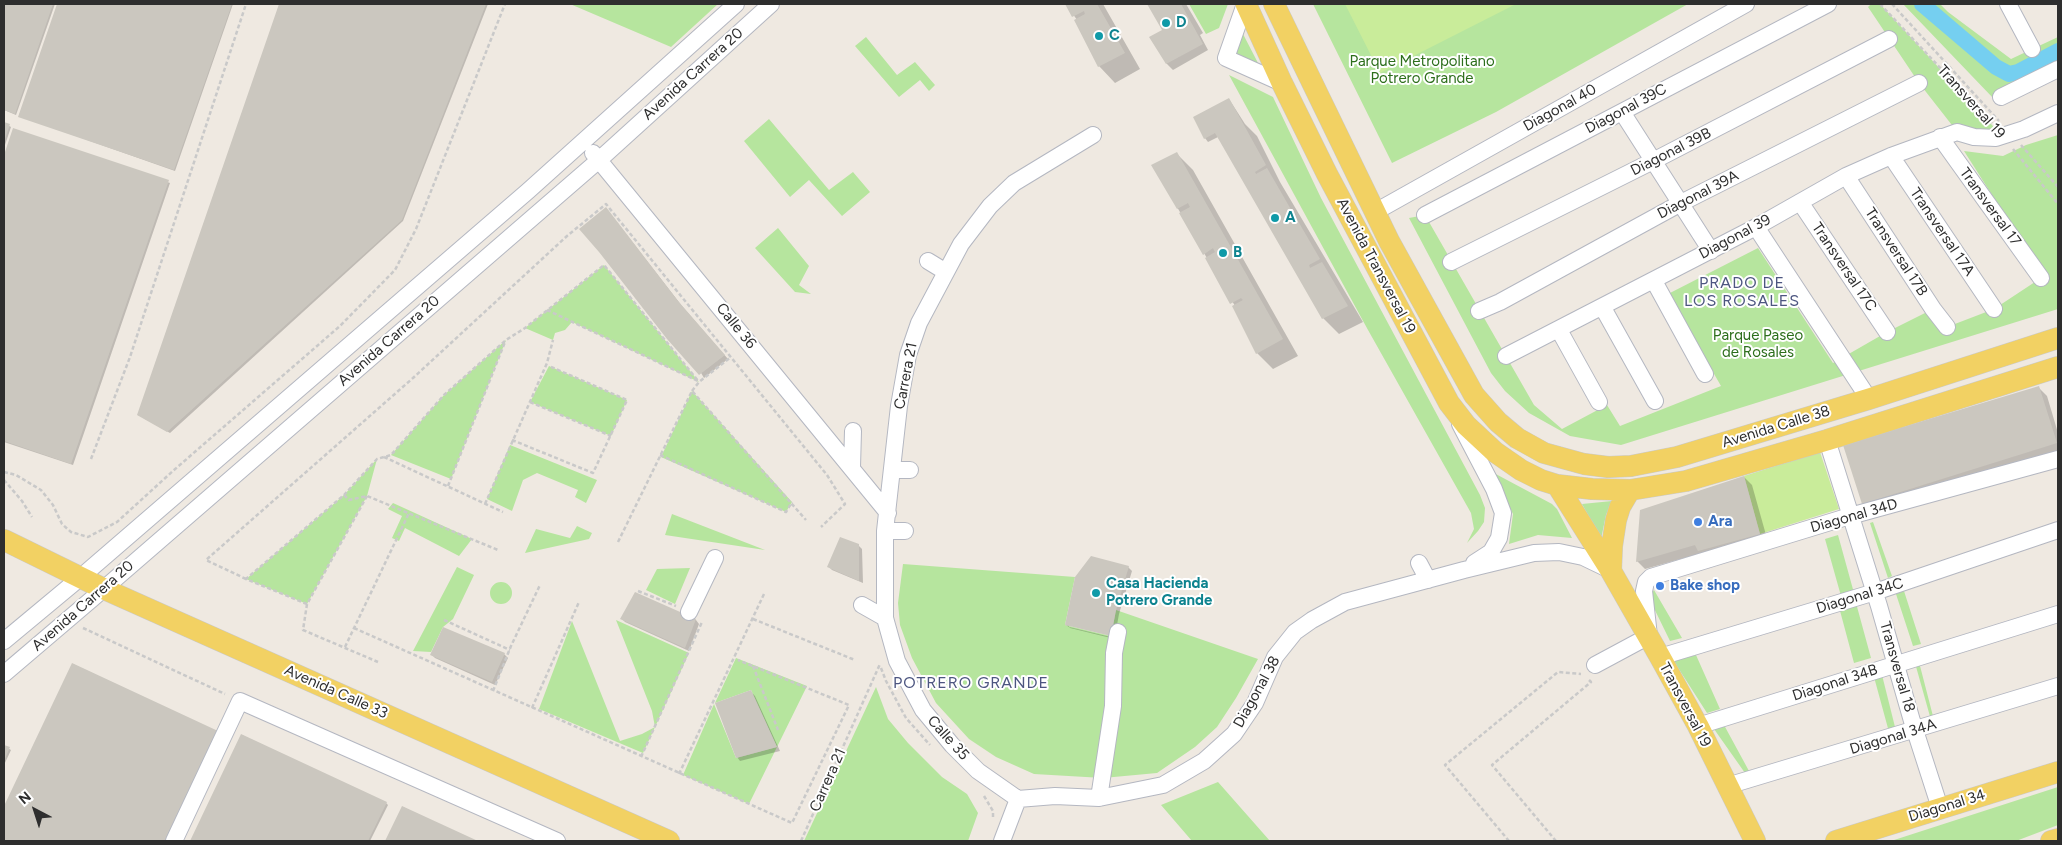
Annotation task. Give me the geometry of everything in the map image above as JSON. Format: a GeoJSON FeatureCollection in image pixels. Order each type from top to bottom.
{"type":"FeatureCollection","features":[{"type":"Feature","properties":{"kind":"main road","name":"Avenida Transversal 19"},"geometry":{"type":"LineString","coordinates":[[1245,4],[1327,174],[1449,403],[1466,425],[1495,452],[1521,470],[1542,480],[1557,484]]}},
{"type":"Feature","properties":{"kind":"main road","name":"Avenida Transversal 19"},"geometry":{"type":"LineString","coordinates":[[1274,4],[1375,212],[1474,395],[1498,422]]}},
{"type":"Feature","properties":{"kind":"main road","name":"Avenida Calle 38"},"geometry":{"type":"LineString","coordinates":[[1498,422],[1533,447],[1561,459],[1608,467],[1631,466],[1677,457],[1868,399],[2058,338]]}},
{"type":"Feature","properties":{"kind":"main road","name":"Avenida Calle 38"},"geometry":{"type":"LineString","coordinates":[[1557,484],[1592,489],[1630,490],[1686,481],[1827,440],[2058,367]]}},
{"type":"Feature","properties":{"kind":"main road","name":"Transversal 19"},"geometry":{"type":"LineString","coordinates":[[1557,484],[1611,571],[1660,657],[1698,726],[1755,841]]}},
{"type":"Feature","properties":{"kind":"main road"},"geometry":{"type":"LineString","coordinates":[[1611,571],[1616,520],[1620,507],[1630,490]]}},
{"type":"Feature","properties":{"kind":"main road","name":"Avenida Calle 33"},"geometry":{"type":"LineString","coordinates":[[4,540],[104,588],[669,841]]}},
{"type":"Feature","properties":{"kind":"main road","name":"Diagonal 34"},"geometry":{"type":"LineString","coordinates":[[1836,841],[2058,772]]}},
{"type":"Feature","properties":{"kind":"main road"},"geometry":{"type":"LineString","coordinates":[[2051,841],[2058,839]]}},
{"type":"Feature","properties":{"kind":"street","name":"Avenida Carrera 20"},"geometry":{"type":"LineString","coordinates":[[4,641],[81,577],[583,142],[736,4]]}},
{"type":"Feature","properties":{"kind":"street","name":"Avenida Carrera 20"},"geometry":{"type":"LineString","coordinates":[[4,674],[599,160],[771,4]]}},
{"type":"Feature","properties":{"kind":"street"},"geometry":{"type":"LineString","coordinates":[[1245,4],[1226,58],[1282,83]]}},
{"type":"Feature","properties":{"kind":"street","name":"Diagonal 40"},"geometry":{"type":"LineString","coordinates":[[1375,212],[1746,4]]}},
{"type":"Feature","properties":{"kind":"street","name":"Diagonal 39C"},"geometry":{"type":"LineString","coordinates":[[1425,215],[1828,4]]}},
{"type":"Feature","properties":{"kind":"street"},"geometry":{"type":"LineString","coordinates":[[2008,4],[2032,49]]}},
{"type":"Feature","properties":{"kind":"street","name":"Diagonal 39B"},"geometry":{"type":"LineString","coordinates":[[1451,262],[1890,39]]}},
{"type":"Feature","properties":{"kind":"street"},"geometry":{"type":"LineString","coordinates":[[2001,97],[2058,69]]}},
{"type":"Feature","properties":{"kind":"street","name":"Diagonal 39A"},"geometry":{"type":"LineString","coordinates":[[1479,311],[1500,302],[1681,203],[1919,83]]}},
{"type":"Feature","properties":{"kind":"street"},"geometry":{"type":"LineString","coordinates":[[1622,112],[1711,251]]}},
{"type":"Feature","properties":{"kind":"street","name":"Diagonal 39"},"geometry":{"type":"LineString","coordinates":[[1506,356],[1711,251],[1846,176],[1940,137],[1957,132],[1974,137],[1996,138],[2058,113]]}},
{"type":"Feature","properties":{"kind":"street","name":"Carrera 21"},"geometry":{"type":"LineString","coordinates":[[897,661],[885,618],[885,531],[899,406],[908,355],[919,323],[962,244],[990,206],[1014,183],[1093,135]]}},
{"type":"Feature","properties":{"kind":"street","name":"Transversal 17"},"geometry":{"type":"LineString","coordinates":[[1940,137],[2041,278]]}},
{"type":"Feature","properties":{"kind":"street","name":"Calle 36"},"geometry":{"type":"LineString","coordinates":[[583,142],[888,513]]}},
{"type":"Feature","properties":{"kind":"street","name":"Transversal 17A"},"geometry":{"type":"LineString","coordinates":[[1892,156],[1994,309]]}},
{"type":"Feature","properties":{"kind":"street","name":"Transversal 17B"},"geometry":{"type":"LineString","coordinates":[[1846,176],[1946,327]]}},
{"type":"Feature","properties":{"kind":"street","name":"Transversal 17C"},"geometry":{"type":"LineString","coordinates":[[1800,202],[1887,332]]}},
{"type":"Feature","properties":{"kind":"street"},"geometry":{"type":"LineString","coordinates":[[1756,227],[1868,399]]}},
{"type":"Feature","properties":{"kind":"street"},"geometry":{"type":"LineString","coordinates":[[928,261],[946,272]]}},
{"type":"Feature","properties":{"kind":"street"},"geometry":{"type":"LineString","coordinates":[[1654,281],[1706,374]]}},
{"type":"Feature","properties":{"kind":"street"},"geometry":{"type":"LineString","coordinates":[[1603,308],[1655,401]]}},
{"type":"Feature","properties":{"kind":"street"},"geometry":{"type":"LineString","coordinates":[[1559,330],[1599,402]]}},
{"type":"Feature","properties":{"kind":"street","name":"Diagonal 38"},"geometry":{"type":"LineString","coordinates":[[1449,403],[1494,489],[1503,513],[1499,538],[1491,552],[1464,570]]}},
{"type":"Feature","properties":{"kind":"street"},"geometry":{"type":"LineString","coordinates":[[852,467],[854,431]]}},
{"type":"Feature","properties":{"kind":"street","name":"Transversal 18"},"geometry":{"type":"LineString","coordinates":[[1827,440],[1940,808]]}},
{"type":"Feature","properties":{"kind":"street","name":"Diagonal 34D"},"geometry":{"type":"LineString","coordinates":[[1648,636],[1644,591],[1646,582],[1650,577],[1850,516],[2058,459]]}},
{"type":"Feature","properties":{"kind":"street"},"geometry":{"type":"LineString","coordinates":[[893,470],[910,470]]}},
{"type":"Feature","properties":{"kind":"street","name":"Diagonal 34C"},"geometry":{"type":"LineString","coordinates":[[1660,657],[1875,592],[2058,530]]}},
{"type":"Feature","properties":{"kind":"street"},"geometry":{"type":"LineString","coordinates":[[885,531],[906,531]]}},
{"type":"Feature","properties":{"kind":"street","name":"Diagonal 38"},"geometry":{"type":"LineString","coordinates":[[1018,799],[1055,796],[1099,798],[1163,785],[1204,761],[1234,734],[1255,702],[1275,657],[1296,632],[1312,620],[1346,602],[1534,553],[1559,552],[1583,557],[1611,571]]}},
{"type":"Feature","properties":{"kind":"street"},"geometry":{"type":"LineString","coordinates":[[696,616],[715,558]]}},
{"type":"Feature","properties":{"kind":"street"},"geometry":{"type":"LineString","coordinates":[[1419,563],[1428,580]]}},
{"type":"Feature","properties":{"kind":"street"},"geometry":{"type":"LineString","coordinates":[[862,605],[885,618]]}},
{"type":"Feature","properties":{"kind":"street","name":"Diagonal 34B"},"geometry":{"type":"LineString","coordinates":[[1698,726],[2058,614]]}},
{"type":"Feature","properties":{"kind":"street"},"geometry":{"type":"LineString","coordinates":[[1099,798],[1113,706],[1114,653],[1118,632]]}},
{"type":"Feature","properties":{"kind":"street"},"geometry":{"type":"LineString","coordinates":[[1589,672],[1648,636]]}},
{"type":"Feature","properties":{"kind":"street","name":"Calle 35"},"geometry":{"type":"LineString","coordinates":[[897,661],[924,710],[952,745],[978,771],[1018,799]]}},
{"type":"Feature","properties":{"kind":"street","name":"Diagonal 34A"},"geometry":{"type":"LineString","coordinates":[[1727,786],[2058,686]]}},
{"type":"Feature","properties":{"kind":"street"},"geometry":{"type":"LineString","coordinates":[[174,841],[240,701],[557,841]]}},
{"type":"Feature","properties":{"kind":"street"},"geometry":{"type":"LineString","coordinates":[[1002,841],[1018,799]]}},
{"type":"Feature","properties":{"kind":"path"},"geometry":{"type":"LineString","coordinates":[[91,459],[130,358],[246,4]]}},
{"type":"Feature","properties":{"kind":"path"},"geometry":{"type":"LineString","coordinates":[[4,472],[23,479],[41,490],[53,505],[62,524],[71,532],[88,537],[117,522],[340,326],[395,270],[416,229],[505,4]]}},
{"type":"Feature","properties":{"kind":"path","name":"Transversal 19"},"geometry":{"type":"LineString","coordinates":[[1880,4],[2006,135],[2058,204]]}},
{"type":"Feature","properties":{"kind":"path"},"geometry":{"type":"LineString","coordinates":[[1892,4],[2006,135],[2058,187]]}},
{"type":"Feature","properties":{"kind":"path"},"geometry":{"type":"LineString","coordinates":[[307,604],[206,560],[405,384],[567,236],[606,204],[827,475],[845,504],[820,527]]}},
{"type":"Feature","properties":{"kind":"path"},"geometry":{"type":"LineString","coordinates":[[246,579],[344,495],[376,459],[391,455],[444,395],[506,340],[604,265],[699,382]]}},
{"type":"Feature","properties":{"kind":"path"},"geometry":{"type":"LineString","coordinates":[[547,310],[699,382]]}},
{"type":"Feature","properties":{"kind":"path"},"geometry":{"type":"LineString","coordinates":[[448,486],[506,340]]}},
{"type":"Feature","properties":{"kind":"path"},"geometry":{"type":"LineString","coordinates":[[485,504],[547,363],[553,340]]}},
{"type":"Feature","properties":{"kind":"path"},"geometry":{"type":"LineString","coordinates":[[618,542],[692,391],[699,382],[731,357]]}},
{"type":"Feature","properties":{"kind":"path"},"geometry":{"type":"LineString","coordinates":[[512,440],[593,472],[628,400],[549,366]]}},
{"type":"Feature","properties":{"kind":"path"},"geometry":{"type":"LineString","coordinates":[[692,391],[806,520]]}},
{"type":"Feature","properties":{"kind":"path"},"geometry":{"type":"LineString","coordinates":[[530,402],[610,436]]}},
{"type":"Feature","properties":{"kind":"path"},"geometry":{"type":"LineString","coordinates":[[660,455],[786,512],[792,502]]}},
{"type":"Feature","properties":{"kind":"path"},"geometry":{"type":"LineString","coordinates":[[384,457],[503,512]]}},
{"type":"Feature","properties":{"kind":"path"},"geometry":{"type":"LineString","coordinates":[[4,480],[22,501],[32,517]]}},
{"type":"Feature","properties":{"kind":"path"},"geometry":{"type":"LineString","coordinates":[[344,495],[349,500],[366,496],[498,550]]}},
{"type":"Feature","properties":{"kind":"path"},"geometry":{"type":"LineString","coordinates":[[366,496],[307,604],[303,630],[378,662]]}},
{"type":"Feature","properties":{"kind":"path"},"geometry":{"type":"LineString","coordinates":[[345,647],[409,513]]}},
{"type":"Feature","properties":{"kind":"path"},"geometry":{"type":"LineString","coordinates":[[493,691],[540,585]]}},
{"type":"Feature","properties":{"kind":"path"},"geometry":{"type":"LineString","coordinates":[[638,591],[696,616],[641,757]]}},
{"type":"Feature","properties":{"kind":"path"},"geometry":{"type":"LineString","coordinates":[[679,774],[764,594]]}},
{"type":"Feature","properties":{"kind":"path"},"geometry":{"type":"LineString","coordinates":[[532,708],[579,602]]}},
{"type":"Feature","properties":{"kind":"path"},"geometry":{"type":"LineString","coordinates":[[753,618],[855,660]]}},
{"type":"Feature","properties":{"kind":"path"},"geometry":{"type":"LineString","coordinates":[[444,620],[510,650]]}},
{"type":"Feature","properties":{"kind":"path"},"geometry":{"type":"LineString","coordinates":[[82,627],[240,701]]}},
{"type":"Feature","properties":{"kind":"path"},"geometry":{"type":"LineString","coordinates":[[354,628],[792,823],[850,705],[738,660]]}},
{"type":"Feature","properties":{"kind":"path","name":"Carrera 21"},"geometry":{"type":"LineString","coordinates":[[801,841],[880,664]]}},
{"type":"Feature","properties":{"kind":"path"},"geometry":{"type":"LineString","coordinates":[[753,666],[778,730]]}},
{"type":"Feature","properties":{"kind":"path"},"geometry":{"type":"LineString","coordinates":[[1509,841],[1445,765],[1558,672],[1589,672],[1591,682],[1492,765],[1556,841]]}},
{"type":"Feature","properties":{"kind":"green space"},"geometry":{"type":"Polygon","coordinates":[[[570,4],[718,4],[671,47],[570,4]]]}},
{"type":"Feature","properties":{"kind":"green space"},"geometry":{"type":"Polygon","coordinates":[[[1189,4],[1228,4],[1219,28],[1206,34],[1189,4]]]}},
{"type":"Feature","properties":{"kind":"green space","name":"Parque Metropolitano Potrero Grande"},"geometry":{"type":"Polygon","coordinates":[[[1313,4],[1688,4],[1496,112],[1392,163],[1313,4]]]}},
{"type":"Feature","properties":{"kind":"green space"},"geometry":{"type":"Polygon","coordinates":[[[1345,4],[1516,4],[1380,73],[1345,4]]]}},
{"type":"Feature","properties":{"kind":"green space"},"geometry":{"type":"Polygon","coordinates":[[[1871,4],[1880,4],[2004,138],[1955,129],[1919,83],[1868,7],[1871,4]]]}},
{"type":"Feature","properties":{"kind":"green space"},"geometry":{"type":"Polygon","coordinates":[[[1903,4],[1940,4],[2011,59],[2058,37],[2058,64],[1993,98],[1903,4]]]}},
{"type":"Feature","properties":{"kind":"green space"},"geometry":{"type":"Polygon","coordinates":[[[1243,34],[1258,63],[1235,55],[1243,34]]]}},
{"type":"Feature","properties":{"kind":"green space"},"geometry":{"type":"Polygon","coordinates":[[[866,37],[897,75],[915,62],[935,85],[929,91],[920,80],[899,97],[855,46],[866,37]]]}},
{"type":"Feature","properties":{"kind":"green space"},"geometry":{"type":"Polygon","coordinates":[[[1229,75],[1273,97],[1321,198],[1480,495],[1485,508],[1484,522],[1467,543],[1474,529],[1471,513],[1368,330],[1229,75]]]}},
{"type":"Feature","properties":{"kind":"green space"},"geometry":{"type":"Polygon","coordinates":[[[769,119],[829,190],[853,172],[870,192],[842,216],[809,180],[790,197],[744,141],[769,119]]]}},
{"type":"Feature","properties":{"kind":"green space","name":"Parque Paseo de Rosales"},"geometry":{"type":"Polygon","coordinates":[[[2058,135],[2058,309],[1621,445],[1570,436],[1529,413],[1505,391],[1491,373],[1409,218],[1425,215],[1534,405],[1562,429],[1607,405],[1620,426],[1721,386],[1668,294],[1758,248],[1833,363],[1887,332],[1933,309],[1947,327],[1994,309],[2041,278],[2038,267],[1964,151],[2003,156],[2026,145],[2058,135]]]}},
{"type":"Feature","properties":{"kind":"green space"},"geometry":{"type":"Polygon","coordinates":[[[778,228],[809,266],[799,285],[811,294],[795,292],[755,248],[778,228]]]}},
{"type":"Feature","properties":{"kind":"green space"},"geometry":{"type":"Polygon","coordinates":[[[604,265],[699,382],[572,322],[565,330],[555,333],[553,340],[525,328],[604,265]]]}},
{"type":"Feature","properties":{"kind":"green space"},"geometry":{"type":"Polygon","coordinates":[[[506,340],[451,479],[391,455],[444,395],[506,340]]]}},
{"type":"Feature","properties":{"kind":"green space"},"geometry":{"type":"Polygon","coordinates":[[[549,366],[627,400],[611,436],[530,402],[549,366]]]}},
{"type":"Feature","properties":{"kind":"green space"},"geometry":{"type":"Polygon","coordinates":[[[692,391],[792,502],[786,512],[661,457],[692,391]]]}},
{"type":"Feature","properties":{"kind":"green space"},"geometry":{"type":"Polygon","coordinates":[[[510,445],[597,480],[586,503],[575,497],[578,490],[537,473],[523,480],[512,511],[487,499],[510,445]]]}},
{"type":"Feature","properties":{"kind":"green space"},"geometry":{"type":"Polygon","coordinates":[[[1820,452],[1839,509],[1760,534],[1744,476],[1820,452]]]}},
{"type":"Feature","properties":{"kind":"green space"},"geometry":{"type":"Polygon","coordinates":[[[377,459],[367,496],[307,604],[246,579],[344,495],[377,459]]]}},
{"type":"Feature","properties":{"kind":"green space"},"geometry":{"type":"Polygon","coordinates":[[[1492,472],[1552,504],[1557,509],[1572,538],[1538,535],[1509,544],[1513,514],[1492,472]]]}},
{"type":"Feature","properties":{"kind":"green space"},"geometry":{"type":"Polygon","coordinates":[[[1612,501],[1606,515],[1601,539],[1582,504],[1612,501]]]}},
{"type":"Feature","properties":{"kind":"green space"},"geometry":{"type":"Polygon","coordinates":[[[393,503],[472,539],[459,556],[405,528],[399,541],[392,538],[402,516],[388,509],[393,503]]]}},
{"type":"Feature","properties":{"kind":"green space"},"geometry":{"type":"Polygon","coordinates":[[[672,514],[765,550],[665,535],[672,514]]]}},
{"type":"Feature","properties":{"kind":"green space"},"geometry":{"type":"Polygon","coordinates":[[[1873,522],[1892,576],[1888,578],[1870,523],[1873,522]]]}},
{"type":"Feature","properties":{"kind":"green space"},"geometry":{"type":"Polygon","coordinates":[[[577,526],[592,533],[589,539],[525,553],[536,529],[570,538],[577,526]]]}},
{"type":"Feature","properties":{"kind":"green space"},"geometry":{"type":"Polygon","coordinates":[[[1838,535],[1854,593],[1841,596],[1825,539],[1838,535]]]}},
{"type":"Feature","properties":{"kind":"green space"},"geometry":{"type":"Polygon","coordinates":[[[903,564],[1075,577],[1065,625],[1111,636],[1116,610],[1258,659],[1217,727],[1195,747],[1157,773],[1103,778],[1034,774],[996,757],[969,739],[936,703],[912,658],[900,625],[898,603],[903,564]]]}},
{"type":"Feature","properties":{"kind":"green space"},"geometry":{"type":"Polygon","coordinates":[[[457,567],[474,575],[453,619],[443,627],[431,652],[413,651],[457,567]]]}},
{"type":"Feature","properties":{"kind":"green space"},"geometry":{"type":"Polygon","coordinates":[[[690,568],[675,604],[646,590],[657,569],[690,568]]]}},
{"type":"Feature","properties":{"kind":"green space"},"geometry":{"type":"Polygon","coordinates":[[[501,582],[509,585],[512,593],[509,601],[501,604],[493,601],[490,593],[493,585],[501,582]]]}},
{"type":"Feature","properties":{"kind":"green space"},"geometry":{"type":"Polygon","coordinates":[[[1654,590],[1682,638],[1670,641],[1649,598],[1654,590]]]}},
{"type":"Feature","properties":{"kind":"green space"},"geometry":{"type":"Polygon","coordinates":[[[1904,591],[1921,644],[1913,646],[1896,594],[1904,591]]]}},
{"type":"Feature","properties":{"kind":"green space"},"geometry":{"type":"Polygon","coordinates":[[[1856,603],[1871,658],[1854,663],[1839,607],[1856,603]]]}},
{"type":"Feature","properties":{"kind":"green space"},"geometry":{"type":"Polygon","coordinates":[[[616,620],[689,653],[655,727],[652,711],[616,620]]]}},
{"type":"Feature","properties":{"kind":"green space"},"geometry":{"type":"Polygon","coordinates":[[[572,621],[620,741],[642,734],[655,727],[643,753],[539,709],[572,621]]]}},
{"type":"Feature","properties":{"kind":"green space"},"geometry":{"type":"Polygon","coordinates":[[[1696,655],[1720,709],[1707,713],[1673,660],[1696,655]]]}},
{"type":"Feature","properties":{"kind":"green space"},"geometry":{"type":"Polygon","coordinates":[[[736,658],[807,686],[749,804],[683,775],[714,704],[736,758],[777,747],[751,690],[715,703],[736,658]]]}},
{"type":"Feature","properties":{"kind":"green space"},"geometry":{"type":"Polygon","coordinates":[[[1919,662],[1934,720],[1931,720],[1915,663],[1919,662]]]}},
{"type":"Feature","properties":{"kind":"green space"},"geometry":{"type":"Polygon","coordinates":[[[1882,675],[1896,731],[1889,732],[1874,677],[1882,675]]]}},
{"type":"Feature","properties":{"kind":"green space"},"geometry":{"type":"Polygon","coordinates":[[[876,687],[888,719],[908,743],[942,777],[967,794],[978,813],[968,841],[804,841],[876,687]]]}},
{"type":"Feature","properties":{"kind":"green space"},"geometry":{"type":"Polygon","coordinates":[[[1724,725],[1749,771],[1745,773],[1714,729],[1724,725]]]}},
{"type":"Feature","properties":{"kind":"green space"},"geometry":{"type":"Polygon","coordinates":[[[1218,782],[1270,841],[1192,841],[1161,805],[1218,782]]]}},
{"type":"Feature","properties":{"kind":"green space"},"geometry":{"type":"Polygon","coordinates":[[[2058,787],[2058,825],[2016,841],[1891,841],[2058,787]]]}},
{"type":"Feature","properties":{"kind":"building"},"geometry":{"type":"Polygon","coordinates":[[[4,4],[53,4],[15,114],[4,110],[4,4]]]}},
{"type":"Feature","properties":{"kind":"building"},"geometry":{"type":"Polygon","coordinates":[[[57,4],[232,4],[174,170],[18,117],[57,4]]]}},
{"type":"Feature","properties":{"kind":"building"},"geometry":{"type":"Polygon","coordinates":[[[279,4],[486,4],[402,220],[167,432],[137,415],[279,4]]]}},
{"type":"Feature","properties":{"kind":"building","name":"C"},"geometry":{"type":"Polygon","coordinates":[[[1065,4],[1097,4],[1125,53],[1098,67],[1074,20],[1085,14],[1084,11],[1072,17],[1065,4]]]}},
{"type":"Feature","properties":{"kind":"building"},"geometry":{"type":"Polygon","coordinates":[[[1147,4],[1181,4],[1203,44],[1166,64],[1149,37],[1162,30],[1147,4]]]}},
{"type":"Feature","properties":{"kind":"building","name":"A"},"geometry":{"type":"Polygon","coordinates":[[[1229,98],[1266,165],[1255,172],[1256,174],[1267,168],[1293,213],[1283,220],[1285,223],[1295,216],[1320,259],[1309,265],[1310,268],[1322,262],[1348,306],[1322,319],[1215,133],[1204,139],[1193,117],[1229,98]]]}},
{"type":"Feature","properties":{"kind":"building"},"geometry":{"type":"Polygon","coordinates":[[[4,122],[10,124],[4,142],[4,122]]]}},
{"type":"Feature","properties":{"kind":"building"},"geometry":{"type":"Polygon","coordinates":[[[13,128],[169,180],[71,464],[4,441],[4,155],[13,128]]]}},
{"type":"Feature","properties":{"kind":"building","name":"B"},"geometry":{"type":"Polygon","coordinates":[[[1177,152],[1283,339],[1256,354],[1232,306],[1243,300],[1241,298],[1230,304],[1205,258],[1215,252],[1213,248],[1203,255],[1179,213],[1190,207],[1188,203],[1177,209],[1151,165],[1177,152]]]}},
{"type":"Feature","properties":{"kind":"building"},"geometry":{"type":"Polygon","coordinates":[[[606,207],[678,301],[725,355],[699,375],[667,339],[579,229],[606,207]]]}},
{"type":"Feature","properties":{"kind":"building"},"geometry":{"type":"Polygon","coordinates":[[[2039,386],[2057,443],[1862,504],[1843,445],[2039,386]]]}},
{"type":"Feature","properties":{"kind":"building","name":"Ara"},"geometry":{"type":"Polygon","coordinates":[[[1744,476],[1760,534],[1698,551],[1695,545],[1636,562],[1640,510],[1744,476]]]}},
{"type":"Feature","properties":{"kind":"building"},"geometry":{"type":"Polygon","coordinates":[[[840,537],[859,544],[859,581],[827,567],[840,537]]]}},
{"type":"Feature","properties":{"kind":"building","name":"Casa Hacienda Potrero Grande"},"geometry":{"type":"Polygon","coordinates":[[[1091,556],[1129,566],[1116,610],[1111,636],[1065,625],[1075,577],[1091,556]]]}},
{"type":"Feature","properties":{"kind":"building"},"geometry":{"type":"Polygon","coordinates":[[[635,592],[696,619],[685,648],[620,619],[635,592]]]}},
{"type":"Feature","properties":{"kind":"building"},"geometry":{"type":"Polygon","coordinates":[[[443,627],[505,653],[492,682],[430,655],[443,627]]]}},
{"type":"Feature","properties":{"kind":"building"},"geometry":{"type":"Polygon","coordinates":[[[72,663],[218,731],[165,841],[4,841],[4,806],[72,663]]]}},
{"type":"Feature","properties":{"kind":"building"},"geometry":{"type":"Polygon","coordinates":[[[751,690],[777,747],[736,758],[715,703],[751,690]]]}},
{"type":"Feature","properties":{"kind":"building"},"geometry":{"type":"Polygon","coordinates":[[[241,734],[387,802],[368,841],[190,841],[241,734]]]}},
{"type":"Feature","properties":{"kind":"building"},"geometry":{"type":"Polygon","coordinates":[[[4,745],[10,747],[4,761],[4,745]]]}},
{"type":"Feature","properties":{"kind":"building"},"geometry":{"type":"Polygon","coordinates":[[[402,806],[478,841],[385,841],[402,806]]]}},
{"type":"Feature","properties":{"kind":"waterway"},"geometry":{"type":"LineString","coordinates":[[1922,4],[1996,67],[2009,74],[2018,72],[2058,51]]}},
{"type":"Feature","properties":{"kind":"place","name":"D"},"geometry":{"type":"Point","coordinates":[1166,23]}},
{"type":"Feature","properties":{"kind":"place","name":"C"},"geometry":{"type":"Point","coordinates":[1099,36]}},
{"type":"Feature","properties":{"kind":"place","name":"A"},"geometry":{"type":"Point","coordinates":[1275,218]}},
{"type":"Feature","properties":{"kind":"place","name":"B"},"geometry":{"type":"Point","coordinates":[1223,253]}},
{"type":"Feature","properties":{"kind":"place","name":"Ara"},"geometry":{"type":"Point","coordinates":[1698,522]}},
{"type":"Feature","properties":{"kind":"place","name":"Bake shop"},"geometry":{"type":"Point","coordinates":[1660,586]}},
{"type":"Feature","properties":{"kind":"place","name":"Casa Hacienda Potrero Grande"},"geometry":{"type":"Point","coordinates":[1096,593]}},
{"type":"Feature","properties":{"kind":"district","name":"PRADO DE LOS ROSALES"},"geometry":{"type":"Point","coordinates":[1742,292]}},
{"type":"Feature","properties":{"kind":"district","name":"POTRERO GRANDE"},"geometry":{"type":"Point","coordinates":[971,683]}}]}
